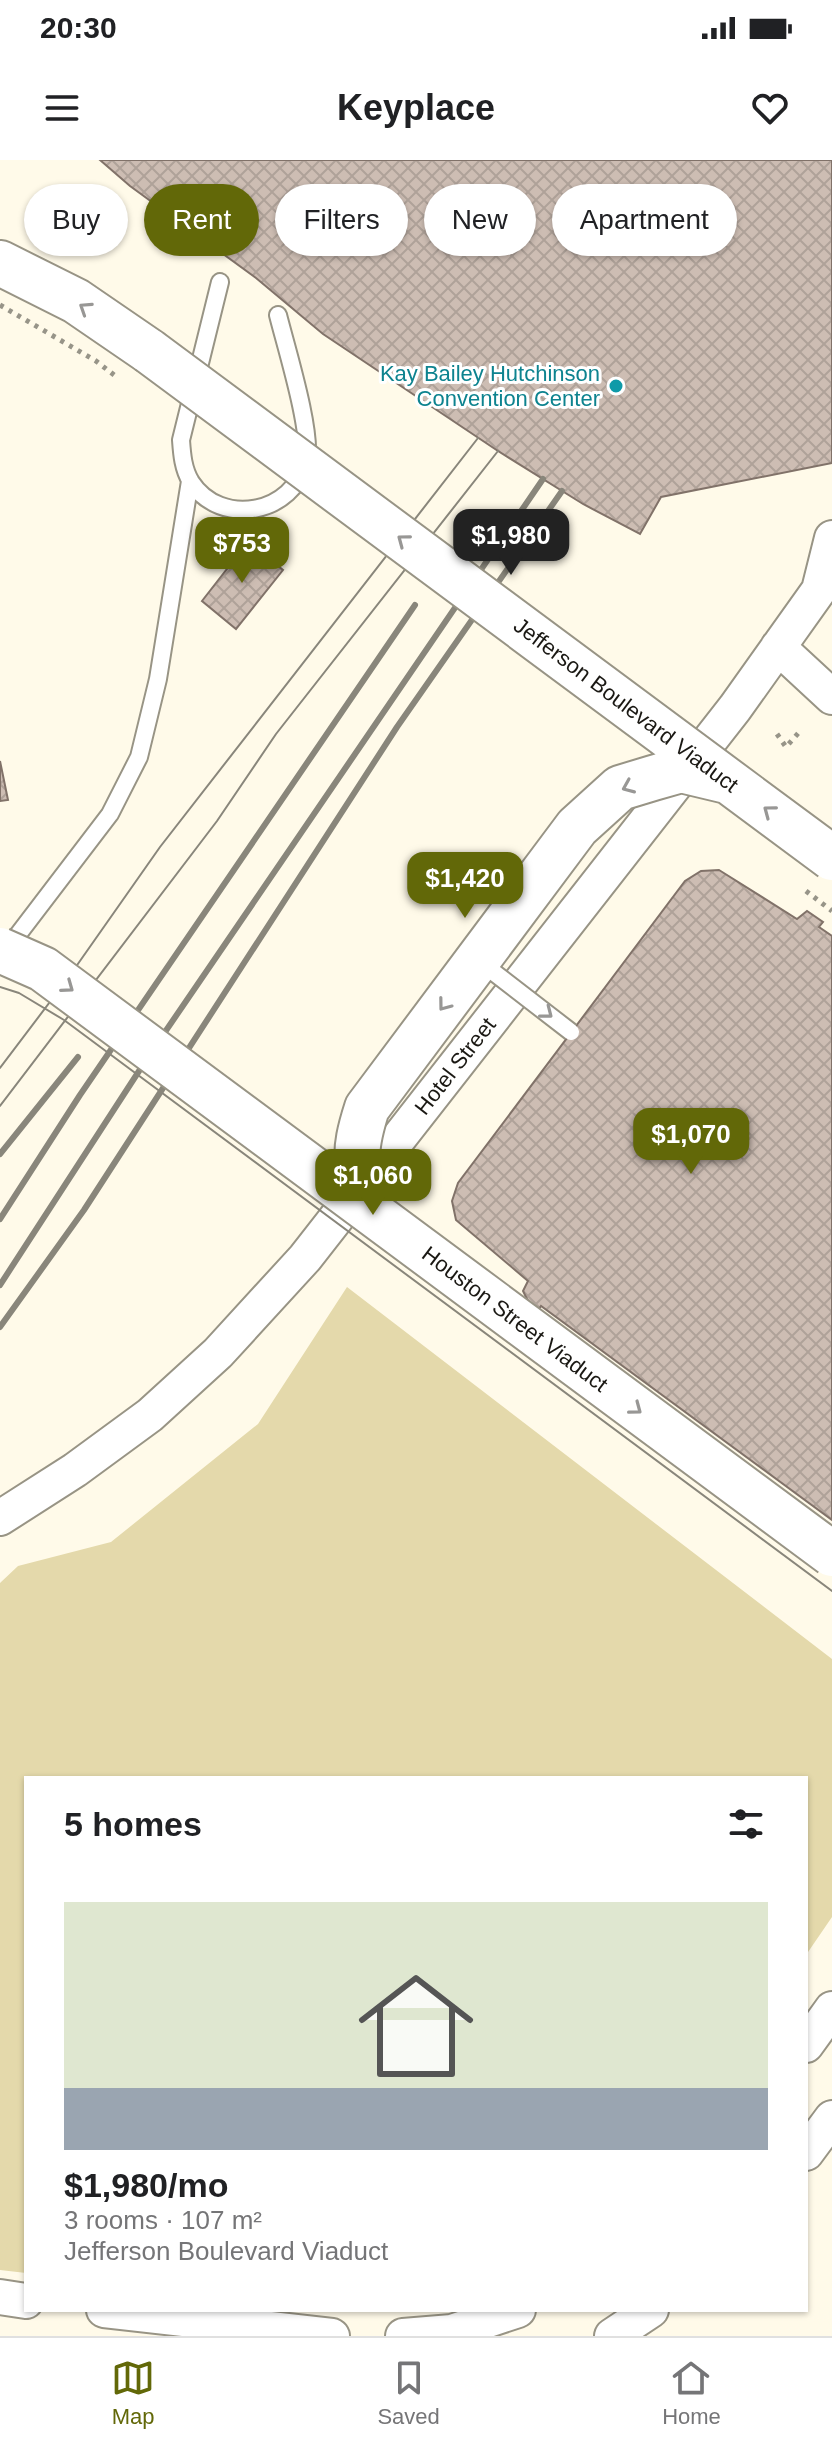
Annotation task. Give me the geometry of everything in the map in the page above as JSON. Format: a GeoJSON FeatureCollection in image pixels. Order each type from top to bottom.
{"type":"FeatureCollection","features":[{"type":"Feature","properties":{"kind":"main road","name":"Jefferson Boulevard Viaduct"},"geometry":{"type":"LineString","coordinates":[[0,263],[76,301],[149,351],[832,858]]}},
{"type":"Feature","properties":{"kind":"main road"},"geometry":{"type":"LineString","coordinates":[[374,1214],[357,1170],[357,1140],[367,1108],[577,827],[620,788],[681,770],[729,782]]}},
{"type":"Feature","properties":{"kind":"main road","name":"Houston Street Viaduct"},"geometry":{"type":"LineString","coordinates":[[0,950],[43,969],[832,1554]]}},
{"type":"Feature","properties":{"kind":"street","name":"Hotel Street"},"geometry":{"type":"LineString","coordinates":[[0,1518],[75,1470],[150,1415],[218,1353],[305,1258],[735,708],[778,647],[828,592],[832,538]]}},
{"type":"Feature","properties":{"kind":"street"},"geometry":{"type":"LineString","coordinates":[[778,647],[832,697]]}},
{"type":"Feature","properties":{"kind":"street"},"geometry":{"type":"LineString","coordinates":[[808,2042],[832,2009]]}},
{"type":"Feature","properties":{"kind":"street"},"geometry":{"type":"LineString","coordinates":[[808,2150],[832,2118]]}},
{"type":"Feature","properties":{"kind":"street"},"geometry":{"type":"LineString","coordinates":[[0,2297],[24,2301]]}},
{"type":"Feature","properties":{"kind":"street"},"geometry":{"type":"LineString","coordinates":[[122,2312],[332,2336]]}},
{"type":"Feature","properties":{"kind":"street"},"geometry":{"type":"LineString","coordinates":[[403,2336],[452,2332],[512,2312]]}},
{"type":"Feature","properties":{"kind":"street"},"geometry":{"type":"LineString","coordinates":[[612,2336],[648,2312]]}},
{"type":"Feature","properties":{"kind":"lane"},"geometry":{"type":"LineString","coordinates":[[220,282],[181,440],[183,461],[190,481],[205,497],[224,508],[245,511],[266,507],[285,496],[299,480],[307,460],[307,438],[278,315]]}},
{"type":"Feature","properties":{"kind":"lane"},"geometry":{"type":"LineString","coordinates":[[0,958],[110,814],[139,757],[158,679],[190,481]]}},
{"type":"Feature","properties":{"kind":"lane"},"geometry":{"type":"LineString","coordinates":[[478,960],[571,1032]]}},
{"type":"Feature","properties":{"kind":"path"},"geometry":{"type":"LineString","coordinates":[[777,734],[786,747],[801,730]]}},
{"type":"Feature","properties":{"kind":"shaded area"},"geometry":{"type":"Polygon","coordinates":[[[347,1287],[832,1659],[832,1917],[808,1952],[808,1776],[24,1776],[24,2273],[0,2270],[0,1583],[18,1566],[111,1542],[258,1424],[347,1287]]]}},
{"type":"Feature","properties":{"kind":"building","name":"Kay Bailey Hutchinson Convention Center"},"geometry":{"type":"Polygon","coordinates":[[[100,160],[832,160],[832,463],[661,497],[640,534],[583,504],[498,451],[323,334],[226,256],[259,256],[259,184],[144,184],[144,196],[100,160]]]}},
{"type":"Feature","properties":{"kind":"building"},"geometry":{"type":"Polygon","coordinates":[[[248,542],[283,570],[236,629],[202,601],[248,542]]]}},
{"type":"Feature","properties":{"kind":"building"},"geometry":{"type":"Polygon","coordinates":[[[0,761],[8,800],[0,801],[0,761]]]}},
{"type":"Feature","properties":{"kind":"building"},"geometry":{"type":"Polygon","coordinates":[[[719,870],[797,919],[807,911],[823,922],[819,927],[832,936],[832,1520],[541,1306],[539,1309],[528,1301],[523,1291],[528,1281],[456,1220],[452,1201],[458,1183],[685,881],[701,871],[719,870]]]}},
{"type":"Feature","properties":{"kind":"tram line"},"geometry":{"type":"LineString","coordinates":[[0,1068],[160,847],[478,438]]}},
{"type":"Feature","properties":{"kind":"tram line"},"geometry":{"type":"LineString","coordinates":[[0,1106],[217,821],[276,734],[498,451]]}},
{"type":"Feature","properties":{"kind":"tram line"},"geometry":{"type":"LineString","coordinates":[[0,987],[19,993],[64,1020],[832,1591]]}},
{"type":"Feature","properties":{"kind":"railway"},"geometry":{"type":"LineString","coordinates":[[0,1285],[152,1051],[543,479]]}},
{"type":"Feature","properties":{"kind":"railway"},"geometry":{"type":"LineString","coordinates":[[0,1327],[84,1210],[397,727],[562,491]]}},
{"type":"Feature","properties":{"kind":"railway"},"geometry":{"type":"LineString","coordinates":[[0,1219],[80,1095],[415,605]]}},
{"type":"Feature","properties":{"kind":"railway"},"geometry":{"type":"LineString","coordinates":[[0,1154],[78,1057]]}},
{"type":"Feature","properties":{"kind":"place","name":"Kay Bailey Hutchinson Convention Center"},"geometry":{"type":"Point","coordinates":[616,386]}}]}
